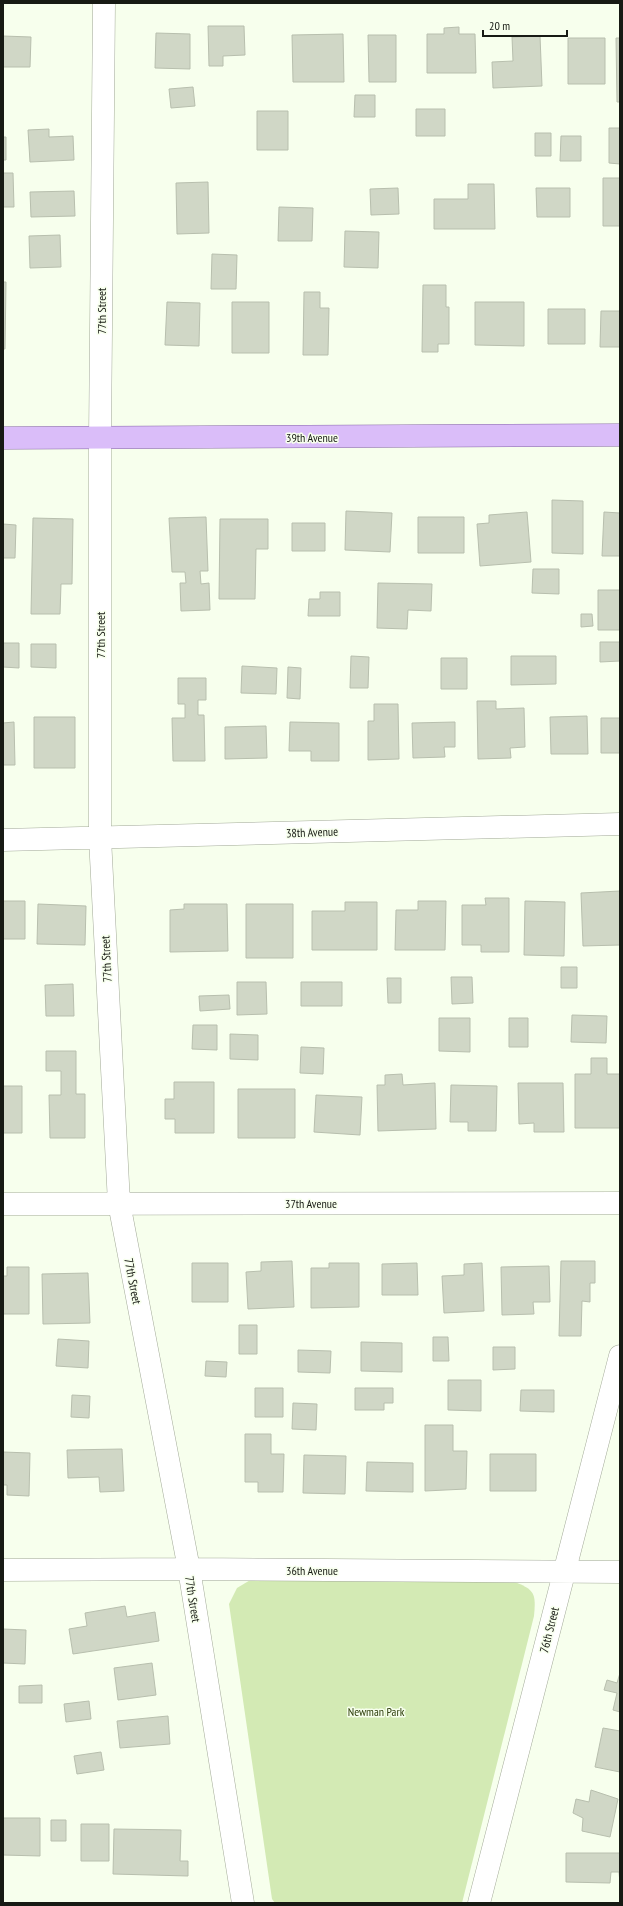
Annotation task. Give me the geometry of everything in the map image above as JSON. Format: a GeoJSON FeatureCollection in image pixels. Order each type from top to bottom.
{"type":"FeatureCollection","features":[{"type":"Feature","properties":{"kind":"main road","name":"39th Avenue"},"geometry":{"type":"LineString","coordinates":[[3,438],[100,439],[620,435]]}},
{"type":"Feature","properties":{"kind":"street","name":"77th Street"},"geometry":{"type":"LineString","coordinates":[[104,3],[100,439],[100,838],[119,1203],[188,1569],[243,1903]]}},
{"type":"Feature","properties":{"kind":"street","name":"38th Avenue"},"geometry":{"type":"LineString","coordinates":[[3,840],[620,824]]}},
{"type":"Feature","properties":{"kind":"street","name":"37th Avenue"},"geometry":{"type":"LineString","coordinates":[[3,1204],[620,1203]]}},
{"type":"Feature","properties":{"kind":"street","name":"76th Street"},"geometry":{"type":"LineString","coordinates":[[479,1903],[620,1356]]}},
{"type":"Feature","properties":{"kind":"street","name":"36th Avenue"},"geometry":{"type":"LineString","coordinates":[[3,1570],[188,1569],[620,1572]]}},
{"type":"Feature","properties":{"kind":"green space","name":"Newman Park"},"geometry":{"type":"Polygon","coordinates":[[[252,1579],[515,1582],[530,1590],[533,1594],[535,1603],[534,1616],[462,1903],[275,1903],[272,1899],[229,1604],[237,1588],[252,1579]]]}},
{"type":"Feature","properties":{"kind":"building"},"geometry":{"type":"Polygon","coordinates":[[[208,26],[244,26],[245,55],[223,56],[223,66],[209,66],[208,26]]]}},
{"type":"Feature","properties":{"kind":"building"},"geometry":{"type":"Polygon","coordinates":[[[459,27],[459,34],[475,34],[476,73],[427,73],[427,34],[444,34],[444,28],[459,27]]]}},
{"type":"Feature","properties":{"kind":"building"},"geometry":{"type":"Polygon","coordinates":[[[156,33],[190,34],[190,69],[155,68],[156,33]]]}},
{"type":"Feature","properties":{"kind":"building"},"geometry":{"type":"Polygon","coordinates":[[[343,34],[344,82],[293,82],[292,35],[343,34]]]}},
{"type":"Feature","properties":{"kind":"building"},"geometry":{"type":"Polygon","coordinates":[[[368,35],[396,35],[396,82],[369,82],[368,35]]]}},
{"type":"Feature","properties":{"kind":"building"},"geometry":{"type":"Polygon","coordinates":[[[3,36],[31,37],[30,67],[3,67],[3,36]]]}},
{"type":"Feature","properties":{"kind":"building"},"geometry":{"type":"Polygon","coordinates":[[[540,36],[542,86],[493,88],[492,62],[513,61],[512,37],[540,36]]]}},
{"type":"Feature","properties":{"kind":"building"},"geometry":{"type":"Polygon","coordinates":[[[568,38],[605,38],[605,84],[568,84],[568,38]]]}},
{"type":"Feature","properties":{"kind":"building"},"geometry":{"type":"Polygon","coordinates":[[[616,38],[620,38],[620,102],[617,102],[616,38]]]}},
{"type":"Feature","properties":{"kind":"building"},"geometry":{"type":"Polygon","coordinates":[[[193,87],[195,106],[171,108],[169,89],[193,87]]]}},
{"type":"Feature","properties":{"kind":"building"},"geometry":{"type":"Polygon","coordinates":[[[355,95],[375,95],[375,117],[354,117],[355,95]]]}},
{"type":"Feature","properties":{"kind":"building"},"geometry":{"type":"Polygon","coordinates":[[[416,109],[445,109],[445,136],[416,136],[416,109]]]}},
{"type":"Feature","properties":{"kind":"building"},"geometry":{"type":"Polygon","coordinates":[[[257,111],[288,111],[288,150],[257,150],[257,111]]]}},
{"type":"Feature","properties":{"kind":"building"},"geometry":{"type":"Polygon","coordinates":[[[609,128],[620,128],[620,164],[609,163],[609,128]]]}},
{"type":"Feature","properties":{"kind":"building"},"geometry":{"type":"Polygon","coordinates":[[[49,129],[49,137],[73,136],[74,160],[30,162],[28,130],[49,129]]]}},
{"type":"Feature","properties":{"kind":"building"},"geometry":{"type":"Polygon","coordinates":[[[535,133],[551,133],[551,156],[535,156],[535,133]]]}},
{"type":"Feature","properties":{"kind":"building"},"geometry":{"type":"Polygon","coordinates":[[[561,136],[581,136],[581,161],[560,161],[561,136]]]}},
{"type":"Feature","properties":{"kind":"building"},"geometry":{"type":"Polygon","coordinates":[[[3,137],[6,137],[6,160],[3,160],[3,137]]]}},
{"type":"Feature","properties":{"kind":"building"},"geometry":{"type":"Polygon","coordinates":[[[3,173],[13,173],[14,207],[3,207],[3,173]]]}},
{"type":"Feature","properties":{"kind":"building"},"geometry":{"type":"Polygon","coordinates":[[[603,178],[620,178],[620,226],[603,226],[603,178]]]}},
{"type":"Feature","properties":{"kind":"building"},"geometry":{"type":"Polygon","coordinates":[[[208,182],[209,233],[177,234],[176,183],[208,182]]]}},
{"type":"Feature","properties":{"kind":"building"},"geometry":{"type":"Polygon","coordinates":[[[468,184],[494,184],[495,229],[434,229],[434,199],[468,199],[468,184]]]}},
{"type":"Feature","properties":{"kind":"building"},"geometry":{"type":"Polygon","coordinates":[[[398,188],[399,214],[371,215],[370,189],[398,188]]]}},
{"type":"Feature","properties":{"kind":"building"},"geometry":{"type":"Polygon","coordinates":[[[536,188],[570,188],[570,217],[537,217],[536,188]]]}},
{"type":"Feature","properties":{"kind":"building"},"geometry":{"type":"Polygon","coordinates":[[[74,191],[75,216],[31,217],[30,192],[74,191]]]}},
{"type":"Feature","properties":{"kind":"building"},"geometry":{"type":"Polygon","coordinates":[[[279,207],[313,208],[312,241],[278,241],[279,207]]]}},
{"type":"Feature","properties":{"kind":"building"},"geometry":{"type":"Polygon","coordinates":[[[345,231],[379,232],[378,268],[344,267],[345,231]]]}},
{"type":"Feature","properties":{"kind":"building"},"geometry":{"type":"Polygon","coordinates":[[[60,235],[61,267],[30,268],[29,236],[60,235]]]}},
{"type":"Feature","properties":{"kind":"building"},"geometry":{"type":"Polygon","coordinates":[[[212,254],[237,255],[236,289],[211,289],[212,254]]]}},
{"type":"Feature","properties":{"kind":"building"},"geometry":{"type":"Polygon","coordinates":[[[3,282],[6,282],[5,349],[3,349],[3,282]]]}},
{"type":"Feature","properties":{"kind":"building"},"geometry":{"type":"Polygon","coordinates":[[[423,285],[446,285],[446,307],[449,307],[449,344],[438,344],[438,352],[422,352],[423,285]]]}},
{"type":"Feature","properties":{"kind":"building"},"geometry":{"type":"Polygon","coordinates":[[[304,292],[320,292],[320,308],[329,308],[328,355],[303,355],[304,292]]]}},
{"type":"Feature","properties":{"kind":"building"},"geometry":{"type":"Polygon","coordinates":[[[167,302],[200,303],[199,346],[165,345],[167,302]]]}},
{"type":"Feature","properties":{"kind":"building"},"geometry":{"type":"Polygon","coordinates":[[[232,302],[269,302],[269,353],[232,353],[232,302]]]}},
{"type":"Feature","properties":{"kind":"building"},"geometry":{"type":"Polygon","coordinates":[[[475,302],[524,302],[524,346],[475,345],[475,302]]]}},
{"type":"Feature","properties":{"kind":"building"},"geometry":{"type":"Polygon","coordinates":[[[548,309],[585,309],[585,344],[548,344],[548,309]]]}},
{"type":"Feature","properties":{"kind":"building"},"geometry":{"type":"Polygon","coordinates":[[[601,311],[620,311],[620,347],[600,347],[601,311]]]}},
{"type":"Feature","properties":{"kind":"building"},"geometry":{"type":"Polygon","coordinates":[[[552,500],[583,501],[583,554],[552,553],[552,500]]]}},
{"type":"Feature","properties":{"kind":"building"},"geometry":{"type":"Polygon","coordinates":[[[346,511],[392,513],[390,552],[345,550],[346,511]]]}},
{"type":"Feature","properties":{"kind":"building"},"geometry":{"type":"Polygon","coordinates":[[[527,512],[531,562],[480,566],[477,524],[489,523],[489,515],[527,512]]]}},
{"type":"Feature","properties":{"kind":"building"},"geometry":{"type":"Polygon","coordinates":[[[604,512],[620,513],[620,556],[602,556],[604,512]]]}},
{"type":"Feature","properties":{"kind":"building"},"geometry":{"type":"Polygon","coordinates":[[[206,517],[208,571],[200,571],[201,584],[209,583],[210,610],[181,611],[180,583],[186,583],[185,572],[172,572],[169,518],[206,517]]]}},
{"type":"Feature","properties":{"kind":"building"},"geometry":{"type":"Polygon","coordinates":[[[418,517],[464,517],[464,553],[418,553],[418,517]]]}},
{"type":"Feature","properties":{"kind":"building"},"geometry":{"type":"Polygon","coordinates":[[[33,518],[73,519],[72,584],[61,584],[60,614],[31,614],[33,518]]]}},
{"type":"Feature","properties":{"kind":"building"},"geometry":{"type":"Polygon","coordinates":[[[220,519],[268,519],[268,549],[256,549],[255,599],[219,599],[220,519]]]}},
{"type":"Feature","properties":{"kind":"building"},"geometry":{"type":"Polygon","coordinates":[[[292,523],[325,523],[325,551],[292,551],[292,523]]]}},
{"type":"Feature","properties":{"kind":"building"},"geometry":{"type":"Polygon","coordinates":[[[3,524],[16,525],[15,558],[3,558],[3,524]]]}},
{"type":"Feature","properties":{"kind":"building"},"geometry":{"type":"Polygon","coordinates":[[[533,569],[559,569],[559,594],[532,593],[533,569]]]}},
{"type":"Feature","properties":{"kind":"building"},"geometry":{"type":"Polygon","coordinates":[[[378,583],[432,584],[431,611],[408,610],[407,629],[377,628],[378,583]]]}},
{"type":"Feature","properties":{"kind":"building"},"geometry":{"type":"Polygon","coordinates":[[[598,590],[620,590],[620,630],[598,630],[598,590]]]}},
{"type":"Feature","properties":{"kind":"building"},"geometry":{"type":"Polygon","coordinates":[[[320,592],[340,592],[340,616],[308,616],[309,599],[320,599],[320,592]]]}},
{"type":"Feature","properties":{"kind":"building"},"geometry":{"type":"Polygon","coordinates":[[[581,614],[592,614],[593,626],[581,627],[581,614]]]}},
{"type":"Feature","properties":{"kind":"building"},"geometry":{"type":"Polygon","coordinates":[[[600,642],[620,642],[620,661],[600,662],[600,642]]]}},
{"type":"Feature","properties":{"kind":"building"},"geometry":{"type":"Polygon","coordinates":[[[3,643],[19,643],[19,668],[3,667],[3,643]]]}},
{"type":"Feature","properties":{"kind":"building"},"geometry":{"type":"Polygon","coordinates":[[[31,644],[56,644],[56,668],[31,667],[31,644]]]}},
{"type":"Feature","properties":{"kind":"building"},"geometry":{"type":"Polygon","coordinates":[[[351,656],[369,657],[368,688],[350,688],[351,656]]]}},
{"type":"Feature","properties":{"kind":"building"},"geometry":{"type":"Polygon","coordinates":[[[511,656],[556,656],[556,684],[511,685],[511,656]]]}},
{"type":"Feature","properties":{"kind":"building"},"geometry":{"type":"Polygon","coordinates":[[[441,658],[467,658],[467,689],[441,689],[441,658]]]}},
{"type":"Feature","properties":{"kind":"building"},"geometry":{"type":"Polygon","coordinates":[[[242,666],[277,668],[276,694],[241,693],[242,666]]]}},
{"type":"Feature","properties":{"kind":"building"},"geometry":{"type":"Polygon","coordinates":[[[288,667],[301,668],[300,699],[287,698],[288,667]]]}},
{"type":"Feature","properties":{"kind":"building"},"geometry":{"type":"Polygon","coordinates":[[[178,678],[206,678],[206,700],[198,700],[198,715],[204,715],[205,761],[173,761],[172,718],[185,718],[185,704],[178,704],[178,678]]]}},
{"type":"Feature","properties":{"kind":"building"},"geometry":{"type":"Polygon","coordinates":[[[477,701],[496,701],[496,709],[524,708],[525,747],[510,748],[511,758],[478,759],[477,701]]]}},
{"type":"Feature","properties":{"kind":"building"},"geometry":{"type":"Polygon","coordinates":[[[374,704],[398,704],[399,759],[368,760],[368,721],[374,721],[374,704]]]}},
{"type":"Feature","properties":{"kind":"building"},"geometry":{"type":"Polygon","coordinates":[[[587,716],[588,754],[551,754],[550,717],[587,716]]]}},
{"type":"Feature","properties":{"kind":"building"},"geometry":{"type":"Polygon","coordinates":[[[34,717],[75,717],[75,768],[34,768],[34,717]]]}},
{"type":"Feature","properties":{"kind":"building"},"geometry":{"type":"Polygon","coordinates":[[[601,718],[620,718],[620,753],[601,753],[601,718]]]}},
{"type":"Feature","properties":{"kind":"building"},"geometry":{"type":"Polygon","coordinates":[[[14,722],[15,765],[3,765],[3,723],[14,722]]]}},
{"type":"Feature","properties":{"kind":"building"},"geometry":{"type":"Polygon","coordinates":[[[290,722],[339,723],[339,761],[311,761],[311,751],[289,751],[290,722]]]}},
{"type":"Feature","properties":{"kind":"building"},"geometry":{"type":"Polygon","coordinates":[[[455,722],[455,747],[444,747],[445,757],[413,758],[412,723],[455,722]]]}},
{"type":"Feature","properties":{"kind":"building"},"geometry":{"type":"Polygon","coordinates":[[[266,726],[267,758],[225,759],[225,727],[266,726]]]}},
{"type":"Feature","properties":{"kind":"building"},"geometry":{"type":"Polygon","coordinates":[[[620,891],[620,945],[583,946],[581,893],[620,891]]]}},
{"type":"Feature","properties":{"kind":"building"},"geometry":{"type":"Polygon","coordinates":[[[485,898],[509,898],[509,952],[481,952],[481,945],[462,945],[462,905],[486,905],[485,898]]]}},
{"type":"Feature","properties":{"kind":"building"},"geometry":{"type":"Polygon","coordinates":[[[3,901],[25,901],[25,939],[3,939],[3,901]]]}},
{"type":"Feature","properties":{"kind":"building"},"geometry":{"type":"Polygon","coordinates":[[[418,901],[446,901],[445,950],[395,950],[396,910],[418,910],[418,901]]]}},
{"type":"Feature","properties":{"kind":"building"},"geometry":{"type":"Polygon","coordinates":[[[525,901],[565,902],[564,956],[524,955],[525,901]]]}},
{"type":"Feature","properties":{"kind":"building"},"geometry":{"type":"Polygon","coordinates":[[[345,902],[377,902],[377,950],[312,950],[312,911],[345,911],[345,902]]]}},
{"type":"Feature","properties":{"kind":"building"},"geometry":{"type":"Polygon","coordinates":[[[38,904],[86,906],[85,945],[37,944],[38,904]]]}},
{"type":"Feature","properties":{"kind":"building"},"geometry":{"type":"Polygon","coordinates":[[[184,904],[227,904],[228,951],[170,952],[170,910],[184,909],[184,904]]]}},
{"type":"Feature","properties":{"kind":"building"},"geometry":{"type":"Polygon","coordinates":[[[246,904],[293,904],[293,958],[246,958],[246,904]]]}},
{"type":"Feature","properties":{"kind":"building"},"geometry":{"type":"Polygon","coordinates":[[[561,967],[577,967],[577,988],[561,988],[561,967]]]}},
{"type":"Feature","properties":{"kind":"building"},"geometry":{"type":"Polygon","coordinates":[[[451,977],[472,977],[473,1003],[452,1004],[451,977]]]}},
{"type":"Feature","properties":{"kind":"building"},"geometry":{"type":"Polygon","coordinates":[[[387,978],[401,978],[401,1003],[388,1003],[387,978]]]}},
{"type":"Feature","properties":{"kind":"building"},"geometry":{"type":"Polygon","coordinates":[[[237,982],[266,982],[267,1014],[237,1015],[237,982]]]}},
{"type":"Feature","properties":{"kind":"building"},"geometry":{"type":"Polygon","coordinates":[[[301,982],[342,982],[342,1006],[301,1006],[301,982]]]}},
{"type":"Feature","properties":{"kind":"building"},"geometry":{"type":"Polygon","coordinates":[[[73,984],[74,1016],[46,1016],[45,985],[73,984]]]}},
{"type":"Feature","properties":{"kind":"building"},"geometry":{"type":"Polygon","coordinates":[[[229,995],[230,1009],[200,1011],[199,996],[229,995]]]}},
{"type":"Feature","properties":{"kind":"building"},"geometry":{"type":"Polygon","coordinates":[[[572,1015],[607,1016],[606,1043],[571,1042],[572,1015]]]}},
{"type":"Feature","properties":{"kind":"building"},"geometry":{"type":"Polygon","coordinates":[[[439,1018],[470,1018],[470,1052],[439,1051],[439,1018]]]}},
{"type":"Feature","properties":{"kind":"building"},"geometry":{"type":"Polygon","coordinates":[[[509,1018],[528,1018],[528,1047],[509,1047],[509,1018]]]}},
{"type":"Feature","properties":{"kind":"building"},"geometry":{"type":"Polygon","coordinates":[[[193,1025],[217,1025],[217,1050],[192,1049],[193,1025]]]}},
{"type":"Feature","properties":{"kind":"building"},"geometry":{"type":"Polygon","coordinates":[[[230,1034],[258,1035],[258,1060],[230,1059],[230,1034]]]}},
{"type":"Feature","properties":{"kind":"building"},"geometry":{"type":"Polygon","coordinates":[[[301,1047],[324,1048],[323,1074],[300,1073],[301,1047]]]}},
{"type":"Feature","properties":{"kind":"building"},"geometry":{"type":"Polygon","coordinates":[[[46,1051],[76,1051],[76,1094],[85,1094],[85,1138],[50,1138],[49,1095],[61,1095],[61,1071],[46,1071],[46,1051]]]}},
{"type":"Feature","properties":{"kind":"building"},"geometry":{"type":"Polygon","coordinates":[[[591,1058],[607,1058],[607,1074],[620,1074],[620,1128],[575,1128],[575,1074],[591,1074],[591,1058]]]}},
{"type":"Feature","properties":{"kind":"building"},"geometry":{"type":"Polygon","coordinates":[[[402,1074],[403,1085],[435,1083],[436,1129],[378,1131],[377,1085],[385,1085],[385,1075],[402,1074]]]}},
{"type":"Feature","properties":{"kind":"building"},"geometry":{"type":"Polygon","coordinates":[[[174,1082],[214,1082],[214,1133],[175,1133],[175,1119],[165,1119],[165,1099],[174,1099],[174,1082]]]}},
{"type":"Feature","properties":{"kind":"building"},"geometry":{"type":"Polygon","coordinates":[[[518,1083],[563,1083],[564,1132],[534,1132],[534,1123],[519,1124],[518,1083]]]}},
{"type":"Feature","properties":{"kind":"building"},"geometry":{"type":"Polygon","coordinates":[[[451,1085],[497,1086],[496,1131],[468,1131],[468,1122],[450,1122],[451,1085]]]}},
{"type":"Feature","properties":{"kind":"building"},"geometry":{"type":"Polygon","coordinates":[[[3,1086],[22,1086],[22,1133],[3,1133],[3,1086]]]}},
{"type":"Feature","properties":{"kind":"building"},"geometry":{"type":"Polygon","coordinates":[[[238,1089],[295,1089],[295,1138],[238,1138],[238,1089]]]}},
{"type":"Feature","properties":{"kind":"building"},"geometry":{"type":"Polygon","coordinates":[[[316,1095],[362,1097],[360,1135],[314,1132],[316,1095]]]}},
{"type":"Feature","properties":{"kind":"building"},"geometry":{"type":"Polygon","coordinates":[[[292,1261],[294,1307],[248,1309],[246,1272],[261,1271],[261,1262],[292,1261]]]}},
{"type":"Feature","properties":{"kind":"building"},"geometry":{"type":"Polygon","coordinates":[[[561,1261],[595,1261],[595,1283],[590,1283],[590,1302],[582,1301],[581,1336],[559,1336],[561,1261]]]}},
{"type":"Feature","properties":{"kind":"building"},"geometry":{"type":"Polygon","coordinates":[[[192,1263],[228,1263],[228,1302],[192,1302],[192,1263]]]}},
{"type":"Feature","properties":{"kind":"building"},"geometry":{"type":"Polygon","coordinates":[[[329,1263],[359,1263],[359,1307],[311,1308],[311,1268],[329,1268],[329,1263]]]}},
{"type":"Feature","properties":{"kind":"building"},"geometry":{"type":"Polygon","coordinates":[[[417,1263],[418,1295],[382,1295],[382,1264],[417,1263]]]}},
{"type":"Feature","properties":{"kind":"building"},"geometry":{"type":"Polygon","coordinates":[[[482,1263],[484,1311],[444,1313],[442,1276],[464,1275],[464,1264],[482,1263]]]}},
{"type":"Feature","properties":{"kind":"building"},"geometry":{"type":"Polygon","coordinates":[[[549,1266],[550,1302],[533,1302],[534,1314],[502,1315],[501,1267],[549,1266]]]}},
{"type":"Feature","properties":{"kind":"building"},"geometry":{"type":"Polygon","coordinates":[[[7,1267],[29,1267],[29,1314],[3,1314],[3,1276],[7,1276],[7,1267]]]}},
{"type":"Feature","properties":{"kind":"building"},"geometry":{"type":"Polygon","coordinates":[[[88,1273],[90,1323],[43,1324],[42,1274],[88,1273]]]}},
{"type":"Feature","properties":{"kind":"building"},"geometry":{"type":"Polygon","coordinates":[[[239,1325],[257,1325],[257,1354],[239,1354],[239,1325]]]}},
{"type":"Feature","properties":{"kind":"building"},"geometry":{"type":"Polygon","coordinates":[[[433,1337],[448,1337],[449,1361],[433,1361],[433,1337]]]}},
{"type":"Feature","properties":{"kind":"building"},"geometry":{"type":"Polygon","coordinates":[[[58,1339],[89,1341],[88,1368],[56,1366],[58,1339]]]}},
{"type":"Feature","properties":{"kind":"building"},"geometry":{"type":"Polygon","coordinates":[[[361,1342],[402,1343],[402,1372],[361,1371],[361,1342]]]}},
{"type":"Feature","properties":{"kind":"building"},"geometry":{"type":"Polygon","coordinates":[[[493,1347],[515,1347],[515,1369],[493,1370],[493,1347]]]}},
{"type":"Feature","properties":{"kind":"building"},"geometry":{"type":"Polygon","coordinates":[[[298,1350],[331,1351],[330,1373],[298,1372],[298,1350]]]}},
{"type":"Feature","properties":{"kind":"building"},"geometry":{"type":"Polygon","coordinates":[[[206,1361],[227,1362],[226,1377],[205,1376],[206,1361]]]}},
{"type":"Feature","properties":{"kind":"building"},"geometry":{"type":"Polygon","coordinates":[[[448,1380],[481,1380],[481,1411],[448,1410],[448,1380]]]}},
{"type":"Feature","properties":{"kind":"building"},"geometry":{"type":"Polygon","coordinates":[[[255,1388],[283,1388],[283,1417],[255,1417],[255,1388]]]}},
{"type":"Feature","properties":{"kind":"building"},"geometry":{"type":"Polygon","coordinates":[[[355,1388],[393,1388],[393,1403],[384,1403],[384,1410],[355,1410],[355,1388]]]}},
{"type":"Feature","properties":{"kind":"building"},"geometry":{"type":"Polygon","coordinates":[[[521,1390],[554,1390],[554,1412],[520,1411],[521,1390]]]}},
{"type":"Feature","properties":{"kind":"building"},"geometry":{"type":"Polygon","coordinates":[[[72,1395],[90,1396],[89,1418],[71,1417],[72,1395]]]}},
{"type":"Feature","properties":{"kind":"building"},"geometry":{"type":"Polygon","coordinates":[[[293,1403],[317,1404],[316,1430],[292,1429],[293,1403]]]}},
{"type":"Feature","properties":{"kind":"building"},"geometry":{"type":"Polygon","coordinates":[[[425,1425],[453,1425],[453,1451],[467,1451],[466,1489],[425,1491],[425,1425]]]}},
{"type":"Feature","properties":{"kind":"building"},"geometry":{"type":"Polygon","coordinates":[[[245,1434],[271,1434],[271,1454],[284,1454],[283,1492],[258,1492],[258,1482],[245,1482],[245,1434]]]}},
{"type":"Feature","properties":{"kind":"building"},"geometry":{"type":"Polygon","coordinates":[[[122,1449],[124,1491],[100,1492],[99,1477],[68,1478],[67,1450],[122,1449]]]}},
{"type":"Feature","properties":{"kind":"building"},"geometry":{"type":"Polygon","coordinates":[[[3,1452],[30,1453],[29,1496],[7,1495],[7,1485],[3,1485],[3,1452]]]}},
{"type":"Feature","properties":{"kind":"building"},"geometry":{"type":"Polygon","coordinates":[[[490,1454],[536,1454],[536,1491],[490,1491],[490,1454]]]}},
{"type":"Feature","properties":{"kind":"building"},"geometry":{"type":"Polygon","coordinates":[[[304,1455],[346,1456],[345,1494],[303,1493],[304,1455]]]}},
{"type":"Feature","properties":{"kind":"building"},"geometry":{"type":"Polygon","coordinates":[[[367,1462],[413,1463],[413,1492],[366,1491],[367,1462]]]}},
{"type":"Feature","properties":{"kind":"building"},"geometry":{"type":"Polygon","coordinates":[[[125,1606],[127,1617],[155,1612],[159,1641],[73,1654],[69,1629],[87,1626],[85,1613],[125,1606]]]}},
{"type":"Feature","properties":{"kind":"building"},"geometry":{"type":"Polygon","coordinates":[[[3,1629],[26,1630],[25,1664],[3,1663],[3,1629]]]}},
{"type":"Feature","properties":{"kind":"building"},"geometry":{"type":"Polygon","coordinates":[[[152,1663],[156,1695],[118,1700],[114,1668],[152,1663]]]}},
{"type":"Feature","properties":{"kind":"building"},"geometry":{"type":"Polygon","coordinates":[[[620,1673],[620,1712],[613,1710],[617,1693],[604,1690],[607,1680],[617,1683],[620,1673]]]}},
{"type":"Feature","properties":{"kind":"building"},"geometry":{"type":"Polygon","coordinates":[[[42,1685],[42,1703],[19,1703],[19,1686],[42,1685]]]}},
{"type":"Feature","properties":{"kind":"building"},"geometry":{"type":"Polygon","coordinates":[[[89,1701],[91,1719],[66,1722],[64,1704],[89,1701]]]}},
{"type":"Feature","properties":{"kind":"building"},"geometry":{"type":"Polygon","coordinates":[[[168,1716],[170,1744],[120,1748],[117,1721],[168,1716]]]}},
{"type":"Feature","properties":{"kind":"building"},"geometry":{"type":"Polygon","coordinates":[[[603,1728],[620,1731],[620,1772],[595,1767],[603,1728]]]}},
{"type":"Feature","properties":{"kind":"building"},"geometry":{"type":"Polygon","coordinates":[[[101,1752],[104,1770],[77,1774],[74,1756],[101,1752]]]}},
{"type":"Feature","properties":{"kind":"building"},"geometry":{"type":"Polygon","coordinates":[[[591,1790],[618,1799],[610,1837],[582,1831],[583,1818],[573,1813],[576,1799],[589,1802],[591,1790]]]}},
{"type":"Feature","properties":{"kind":"building"},"geometry":{"type":"Polygon","coordinates":[[[3,1818],[40,1818],[40,1856],[3,1855],[3,1818]]]}},
{"type":"Feature","properties":{"kind":"building"},"geometry":{"type":"Polygon","coordinates":[[[51,1820],[66,1820],[66,1841],[51,1841],[51,1820]]]}},
{"type":"Feature","properties":{"kind":"building"},"geometry":{"type":"Polygon","coordinates":[[[81,1824],[109,1824],[109,1861],[81,1861],[81,1824]]]}},
{"type":"Feature","properties":{"kind":"building"},"geometry":{"type":"Polygon","coordinates":[[[114,1829],[181,1830],[180,1861],[188,1861],[188,1876],[113,1874],[114,1829]]]}},
{"type":"Feature","properties":{"kind":"building"},"geometry":{"type":"Polygon","coordinates":[[[566,1853],[620,1853],[620,1883],[619,1872],[611,1872],[610,1883],[566,1882],[566,1853]]]}}]}
